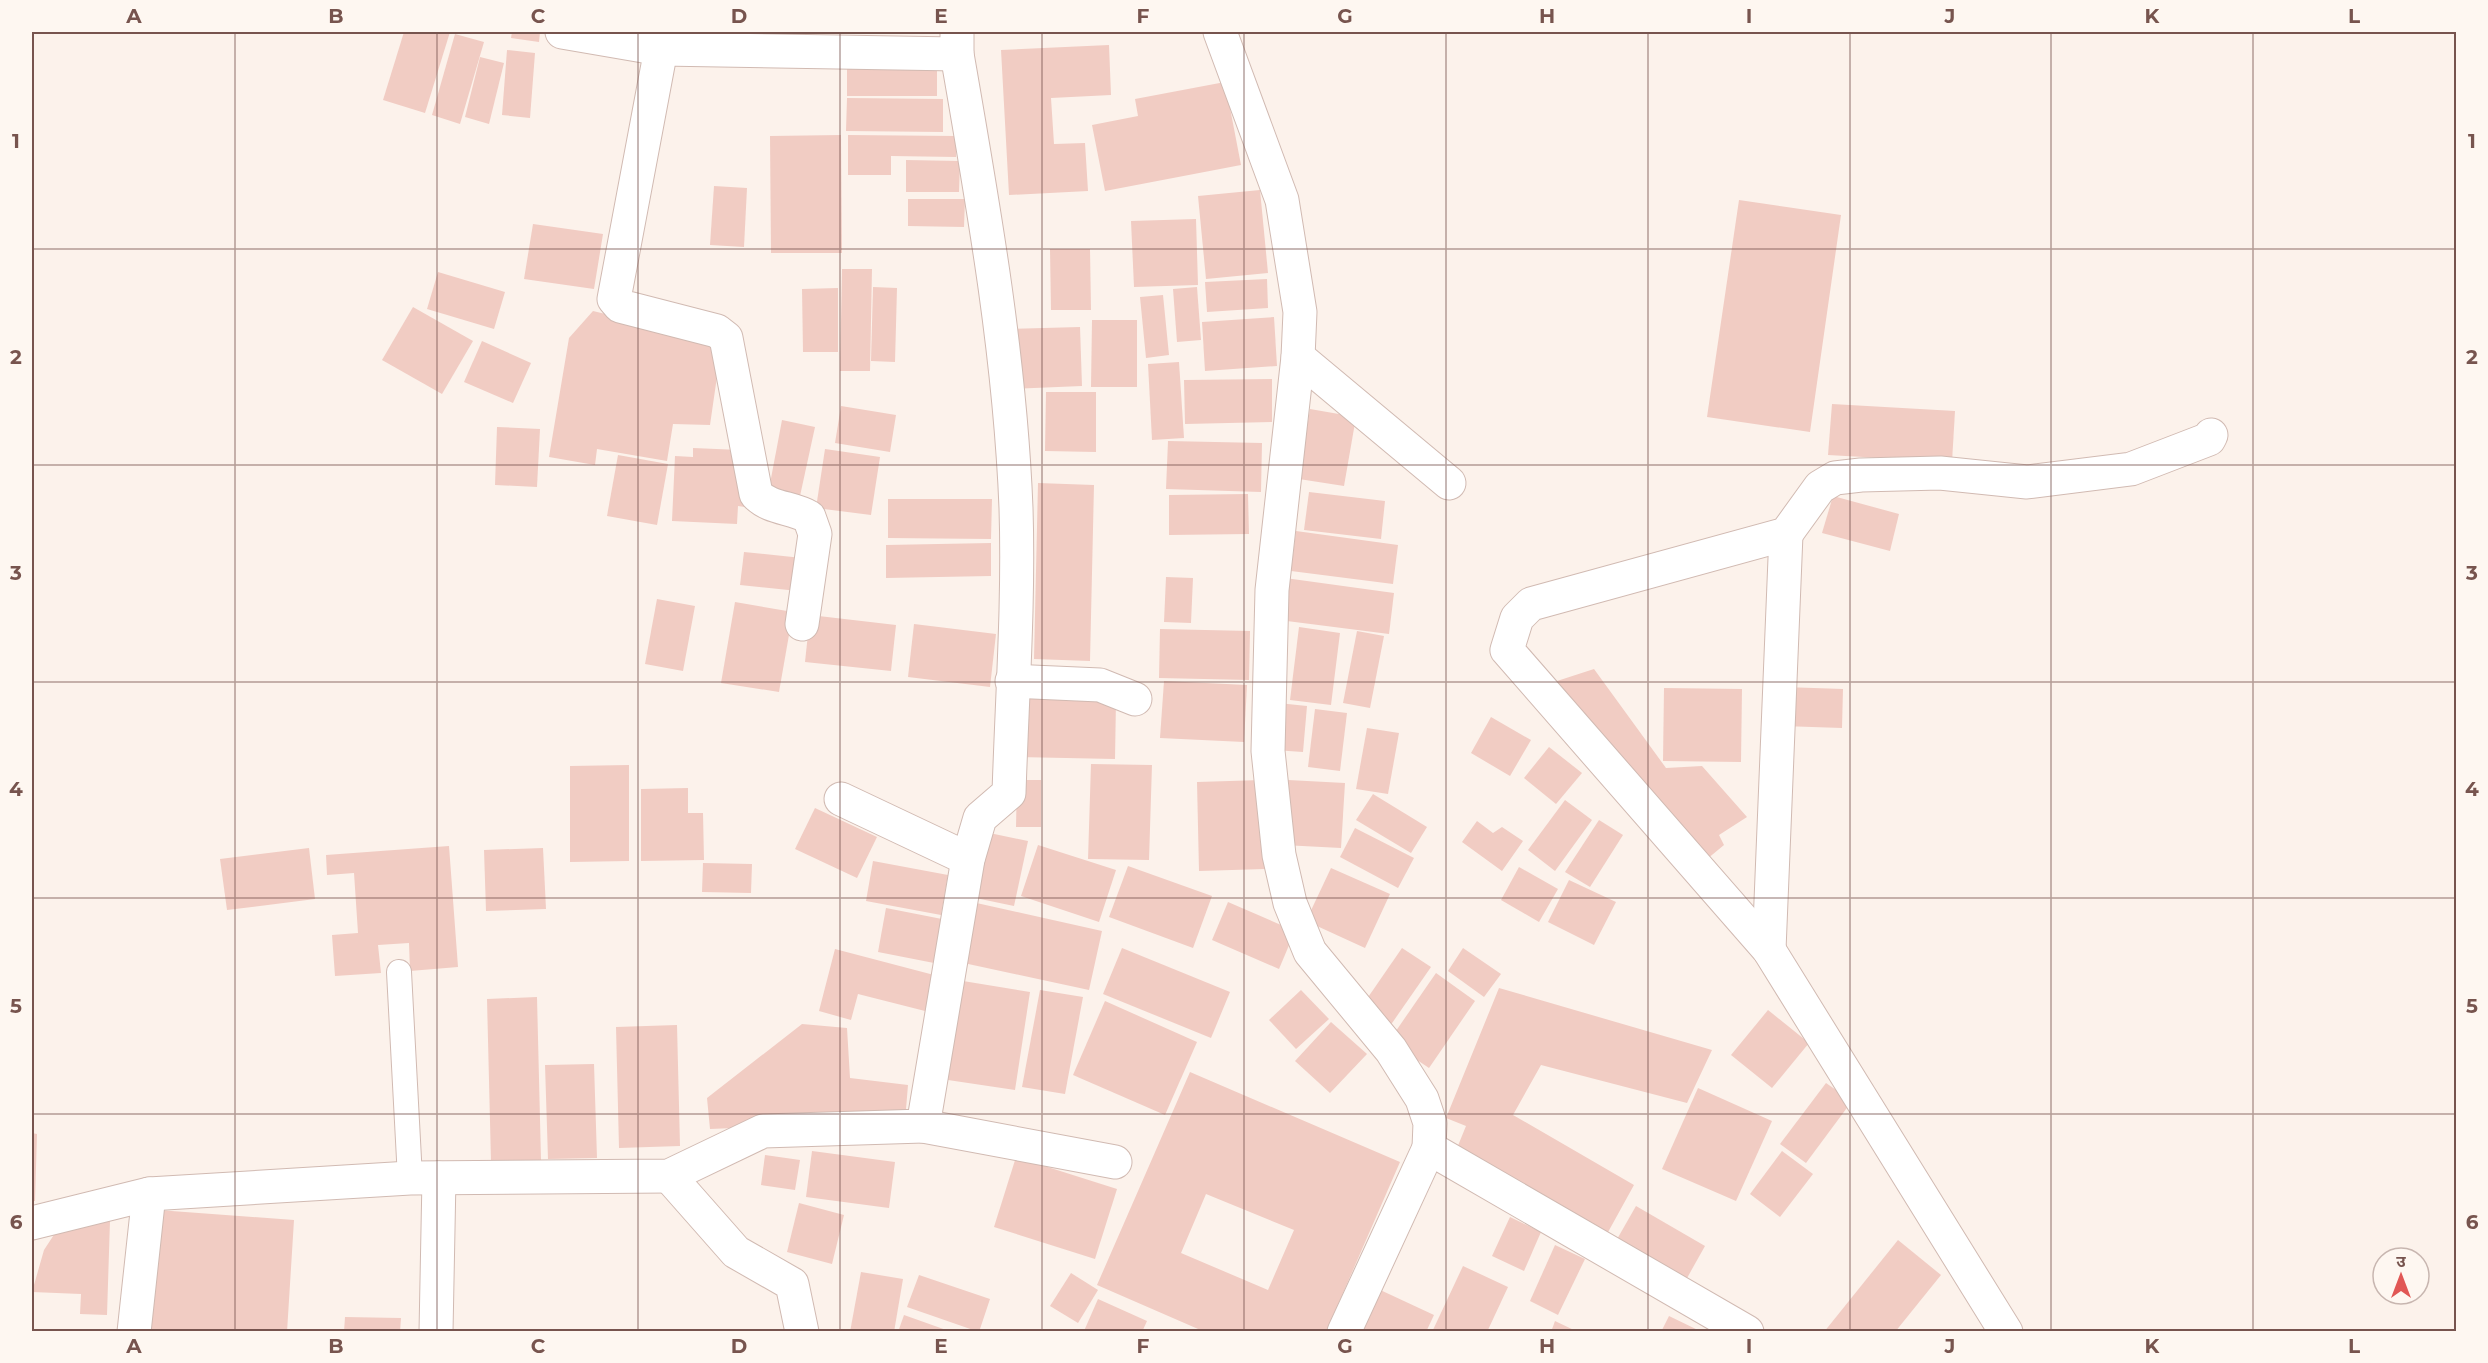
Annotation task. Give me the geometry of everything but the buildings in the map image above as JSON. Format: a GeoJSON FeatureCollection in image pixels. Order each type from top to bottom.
{"type":"FeatureCollection","features":[{"type":"Feature","properties":{"kind":"street"},"geometry":{"type":"LineString","coordinates":[[562,32],[661,49],[957,43],[999,309],[1016,507],[1016,625],[1009,793],[980,818],[968,860],[922,1126]]}},
{"type":"Feature","properties":{"kind":"street"},"geometry":{"type":"LineString","coordinates":[[1220,32],[1282,200],[1300,312],[1298,357],[1272,590],[1268,751],[1279,855],[1290,903],[1310,952],[1391,1050],[1422,1099],[1430,1123],[1429,1148],[1344,1332]]}},
{"type":"Feature","properties":{"kind":"street"},"geometry":{"type":"LineString","coordinates":[[661,49],[614,299],[620,306],[717,331],[726,338],[756,494],[765,504],[796,510],[809,518],[814,534],[802,624]]}},
{"type":"Feature","properties":{"kind":"street"},"geometry":{"type":"LineString","coordinates":[[1298,357],[1449,483]]}},
{"type":"Feature","properties":{"kind":"street"},"geometry":{"type":"LineString","coordinates":[[1770,950],[1786,534],[1820,487],[1835,478],[1940,473],[2027,483],[2131,469],[2209,439],[2211,435]]}},
{"type":"Feature","properties":{"kind":"street"},"geometry":{"type":"LineString","coordinates":[[1786,534],[1531,604],[1517,618],[1507,650],[1770,950],[2006,1332]]}},
{"type":"Feature","properties":{"kind":"street"},"geometry":{"type":"LineString","coordinates":[[1012,681],[1100,685],[1135,699]]}},
{"type":"Feature","properties":{"kind":"street"},"geometry":{"type":"LineString","coordinates":[[841,799],[968,860]]}},
{"type":"Feature","properties":{"kind":"street"},"geometry":{"type":"LineString","coordinates":[[32,1223],[149,1194],[425,1178],[669,1176],[764,1131],[922,1126],[1115,1162]]}},
{"type":"Feature","properties":{"kind":"street"},"geometry":{"type":"LineString","coordinates":[[1429,1148],[1747,1332]]}},
{"type":"Feature","properties":{"kind":"street"},"geometry":{"type":"LineString","coordinates":[[669,1176],[736,1252],[792,1284],[802,1332]]}},
{"type":"Feature","properties":{"kind":"street"},"geometry":{"type":"LineString","coordinates":[[425,1178],[436,1332]]}},
{"type":"Feature","properties":{"kind":"street"},"geometry":{"type":"LineString","coordinates":[[134,1332],[149,1194]]}},
{"type":"Feature","properties":{"kind":"lane"},"geometry":{"type":"LineString","coordinates":[[399,972],[425,1178]]}}]}
